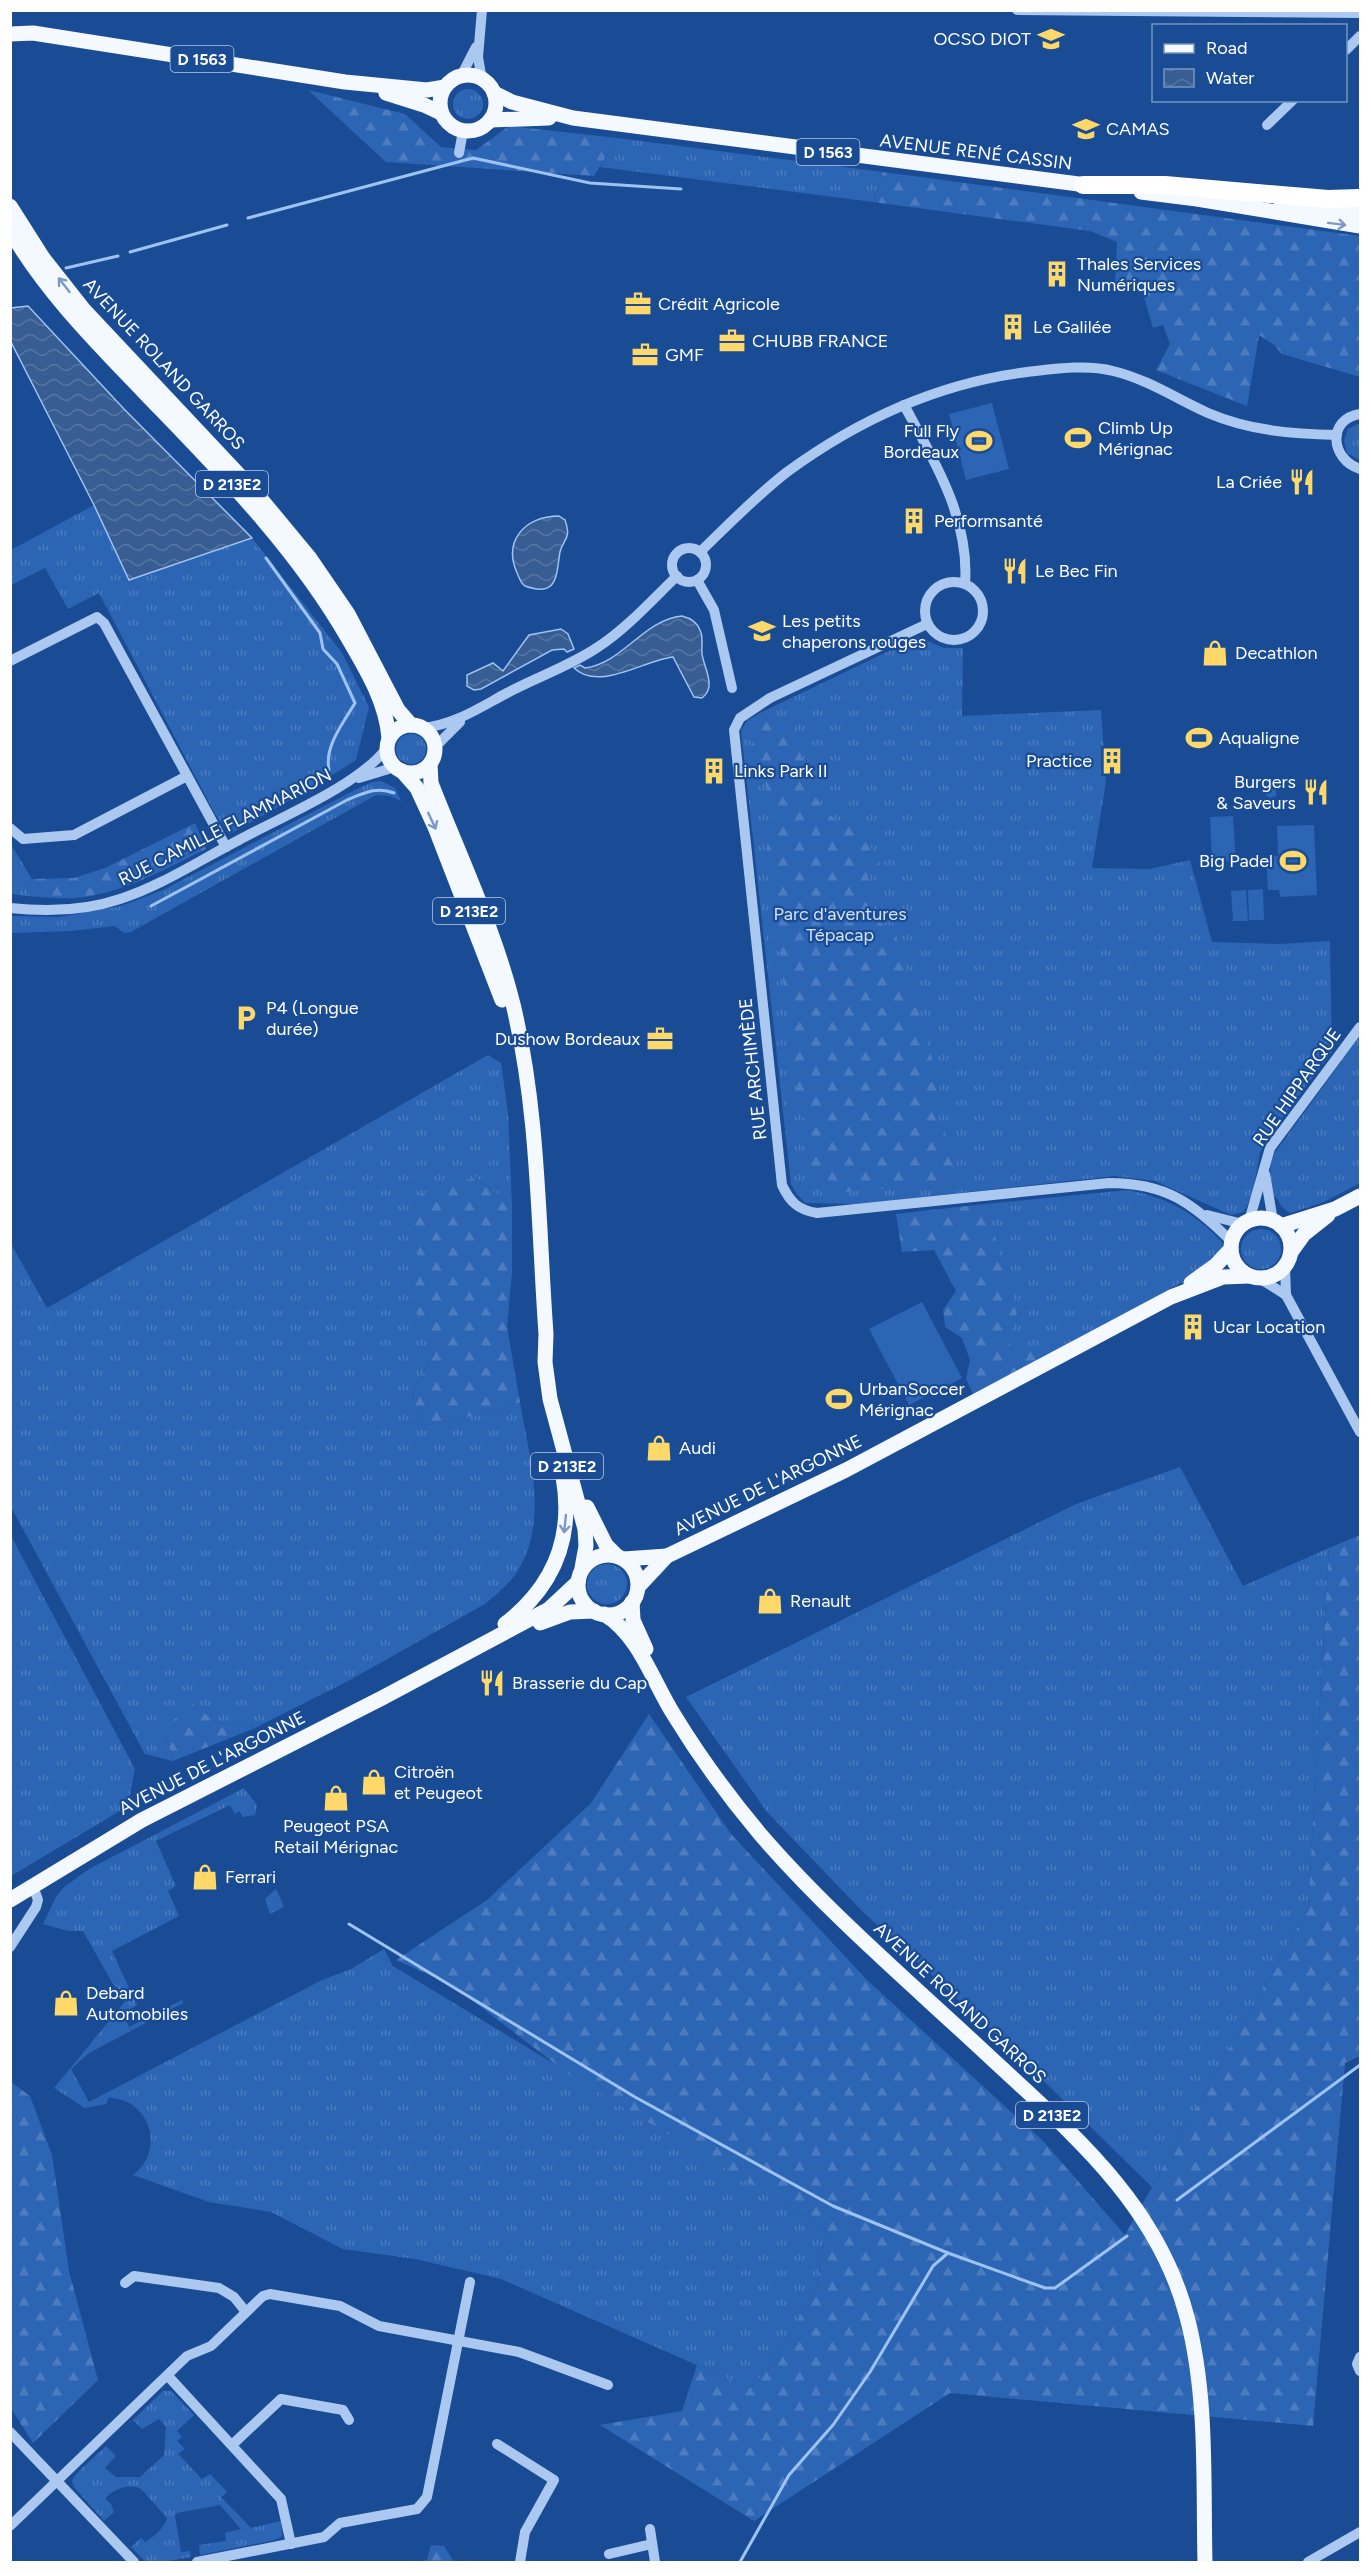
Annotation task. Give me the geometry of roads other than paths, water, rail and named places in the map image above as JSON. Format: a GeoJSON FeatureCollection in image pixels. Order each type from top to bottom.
{"type":"FeatureCollection","features":[{"type":"Feature","properties":{"kind":"highway"},"geometry":{"type":"LineString","coordinates":[[1083,185],[1165,185],[1328,199],[1360,198]]}},
{"type":"Feature","properties":{"kind":"main road","name":"D 1563"},"geometry":{"type":"LineString","coordinates":[[10,28],[345,82],[427,90],[445,87]]}},
{"type":"Feature","properties":{"kind":"main road","name":"D 1563"},"geometry":{"type":"LineString","coordinates":[[10,34],[33,33]]}},
{"type":"Feature","properties":{"kind":"main road"},"geometry":{"type":"LineString","coordinates":[[468,75],[483,80],[494,93],[496,103],[490,120],[478,129],[463,131],[450,125],[441,113],[441,95],[445,87],[461,76],[468,75]]}},
{"type":"Feature","properties":{"kind":"main road","name":"D 1563"},"geometry":{"type":"LineString","coordinates":[[345,82],[424,105],[441,113]]}},
{"type":"Feature","properties":{"kind":"main road","name":"AVENUE RENÉ CASSIN"},"geometry":{"type":"LineString","coordinates":[[494,93],[512,102],[573,118],[1197,199],[1360,226]]}},
{"type":"Feature","properties":{"kind":"main road","name":"AVENUE RENÉ CASSIN"},"geometry":{"type":"LineString","coordinates":[[490,120],[573,118]]}},
{"type":"Feature","properties":{"kind":"main road","name":"AVENUE RENÉ CASSIN"},"geometry":{"type":"LineString","coordinates":[[1197,199],[1360,211]]}},
{"type":"Feature","properties":{"kind":"main road","name":"AVENUE ROLAND GARROS"},"geometry":{"type":"LineString","coordinates":[[10,206],[43,258],[113,343],[214,447],[287,530],[348,614],[398,710],[417,726]]}},
{"type":"Feature","properties":{"kind":"main road","name":"AVENUE ROLAND GARROS"},"geometry":{"type":"LineString","coordinates":[[10,230],[39,275],[103,351],[251,505],[312,581],[371,680],[386,717],[388,744]]}},
{"type":"Feature","properties":{"kind":"main road"},"geometry":{"type":"LineString","coordinates":[[417,726],[431,736],[435,747],[430,764],[417,772],[399,769],[391,762],[388,744],[398,728],[417,726]]}},
{"type":"Feature","properties":{"kind":"main road","name":"D 213E2"},"geometry":{"type":"LineString","coordinates":[[430,764],[430,783],[501,964],[521,1044],[535,1147],[546,1334],[545,1362],[557,1431],[585,1529],[586,1546],[580,1575]]}},
{"type":"Feature","properties":{"kind":"main road","name":"D 213E2"},"geometry":{"type":"LineString","coordinates":[[399,769],[417,788],[443,846],[484,949],[522,1057]]}},
{"type":"Feature","properties":{"kind":"main road"},"geometry":{"type":"LineString","coordinates":[[1291,1252],[1291,1243],[1277,1223],[1265,1218],[1246,1223],[1231,1246],[1236,1265],[1254,1277],[1275,1275],[1285,1267],[1291,1252],[1304,1234],[1335,1209],[1360,1196]]}},
{"type":"Feature","properties":{"kind":"main road"},"geometry":{"type":"LineString","coordinates":[[1277,1223],[1335,1209]]}},
{"type":"Feature","properties":{"kind":"main road","name":"AVENUE DE L'ARGONNE"},"geometry":{"type":"LineString","coordinates":[[1171,1297],[1216,1265],[1231,1246]]}},
{"type":"Feature","properties":{"kind":"main road","name":"AVENUE DE L'ARGONNE"},"geometry":{"type":"LineString","coordinates":[[667,1556],[846,1470],[1171,1297],[1223,1277],[1254,1277]]}},
{"type":"Feature","properties":{"kind":"main road","name":"D 213E2"},"geometry":{"type":"LineString","coordinates":[[546,1334],[560,1414],[577,1479],[599,1534],[606,1545],[620,1557]]}},
{"type":"Feature","properties":{"kind":"main road"},"geometry":{"type":"LineString","coordinates":[[458,1657],[520,1613],[534,1599],[549,1579],[559,1556],[566,1516],[565,1488],[547,1407],[545,1362]]}},
{"type":"Feature","properties":{"kind":"main road"},"geometry":{"type":"LineString","coordinates":[[597,1556],[667,1556],[638,1587],[632,1602],[620,1612],[599,1613],[581,1598],[580,1575],[597,1556]]}},
{"type":"Feature","properties":{"kind":"main road"},"geometry":{"type":"LineString","coordinates":[[620,1557],[635,1571],[638,1587]]}},
{"type":"Feature","properties":{"kind":"main road","name":"AVENUE DE L'ARGONNE"},"geometry":{"type":"LineString","coordinates":[[436,1670],[549,1609],[580,1575]]}},
{"type":"Feature","properties":{"kind":"main road","name":"AVENUE ROLAND GARROS"},"geometry":{"type":"LineString","coordinates":[[632,1602],[633,1620],[640,1638],[707,1763]]}},
{"type":"Feature","properties":{"kind":"main road","name":"AVENUE DE L'ARGONNE"},"geometry":{"type":"LineString","coordinates":[[10,1900],[142,1820],[436,1670],[553,1617],[570,1612],[599,1613]]}},
{"type":"Feature","properties":{"kind":"main road","name":"AVENUE ROLAND GARROS"},"geometry":{"type":"LineString","coordinates":[[599,1613],[614,1620],[631,1641],[672,1712],[707,1763],[757,1830],[805,1884],[1090,2151],[1128,2196],[1153,2233],[1179,2292],[1192,2341],[1202,2440],[1205,2562]]}},
{"type":"Feature","properties":{"kind":"street"},"geometry":{"type":"LineString","coordinates":[[482,10],[478,41],[483,80]]}},
{"type":"Feature","properties":{"kind":"street"},"geometry":{"type":"LineString","coordinates":[[1017,10],[1360,13]]}},
{"type":"Feature","properties":{"kind":"street"},"geometry":{"type":"LineString","coordinates":[[1347,49],[1360,36]]}},
{"type":"Feature","properties":{"kind":"street"},"geometry":{"type":"LineString","coordinates":[[461,76],[478,41]]}},
{"type":"Feature","properties":{"kind":"street"},"geometry":{"type":"LineString","coordinates":[[1267,125],[1291,102]]}},
{"type":"Feature","properties":{"kind":"street"},"geometry":{"type":"LineString","coordinates":[[459,153],[463,131]]}},
{"type":"Feature","properties":{"kind":"street"},"geometry":{"type":"LineString","coordinates":[[10,220],[36,255],[43,258]]}},
{"type":"Feature","properties":{"kind":"street"},"geometry":{"type":"LineString","coordinates":[[700,552],[786,473],[850,432],[903,405],[951,387],[1014,374],[1067,369],[1112,371],[1160,389],[1227,420],[1288,434],[1337,435]]}},
{"type":"Feature","properties":{"kind":"street"},"geometry":{"type":"LineString","coordinates":[[903,405],[924,441],[958,515],[964,541],[965,584]]}},
{"type":"Feature","properties":{"kind":"street"},"geometry":{"type":"LineString","coordinates":[[1360,414],[1347,419],[1337,435],[1339,453],[1344,460],[1360,469]]}},
{"type":"Feature","properties":{"kind":"street"},"geometry":{"type":"LineString","coordinates":[[684,549],[695,549],[700,552],[706,561],[706,567],[697,580],[686,582],[677,576],[672,566],[675,555],[684,549]]}},
{"type":"Feature","properties":{"kind":"street"},"geometry":{"type":"LineString","coordinates":[[417,726],[441,725],[465,717],[600,646],[677,576]]}},
{"type":"Feature","properties":{"kind":"street"},"geometry":{"type":"LineString","coordinates":[[697,580],[714,610],[732,688]]}},
{"type":"Feature","properties":{"kind":"street"},"geometry":{"type":"LineString","coordinates":[[955,582],[965,584],[978,594],[982,601],[982,619],[978,628],[971,635],[952,640],[935,633],[927,624],[926,605],[936,588],[955,582]]}},
{"type":"Feature","properties":{"kind":"street"},"geometry":{"type":"LineString","coordinates":[[10,661],[97,617],[110,632],[226,847]]}},
{"type":"Feature","properties":{"kind":"street","name":"RUE ARCHIMÈDE"},"geometry":{"type":"LineString","coordinates":[[927,624],[770,698],[740,718],[734,730],[781,1168],[787,1197],[796,1207],[817,1213],[1109,1183],[1132,1183],[1183,1200],[1204,1214],[1231,1246]]}},
{"type":"Feature","properties":{"kind":"street"},"geometry":{"type":"LineString","coordinates":[[435,747],[465,717]]}},
{"type":"Feature","properties":{"kind":"street","name":"RUE CAMILLE FLAMMARION"},"geometry":{"type":"LineString","coordinates":[[10,908],[36,911],[84,908],[120,899],[164,880],[348,782],[377,761],[388,744]]}},
{"type":"Feature","properties":{"kind":"street","name":"RUE CAMILLE FLAMMARION"},"geometry":{"type":"LineString","coordinates":[[348,782],[399,769]]}},
{"type":"Feature","properties":{"kind":"street"},"geometry":{"type":"LineString","coordinates":[[10,828],[23,839],[74,835],[187,776]]}},
{"type":"Feature","properties":{"kind":"street","name":"RUE HIPPARQUE"},"geometry":{"type":"LineString","coordinates":[[1246,1223],[1270,1148],[1360,1027]]}},
{"type":"Feature","properties":{"kind":"street","name":"RUE HIPPARQUE"},"geometry":{"type":"LineString","coordinates":[[1264,1168],[1277,1223]]}},
{"type":"Feature","properties":{"kind":"street","name":"RUE ARCHIMÈDE"},"geometry":{"type":"LineString","coordinates":[[1204,1214],[1246,1223]]}},
{"type":"Feature","properties":{"kind":"street"},"geometry":{"type":"LineString","coordinates":[[1285,1267],[1286,1295],[1360,1432]]}},
{"type":"Feature","properties":{"kind":"street"},"geometry":{"type":"LineString","coordinates":[[1254,1277],[1286,1295]]}},
{"type":"Feature","properties":{"kind":"street"},"geometry":{"type":"LineString","coordinates":[[10,1947],[36,1907],[38,1900],[33,1886]]}},
{"type":"Feature","properties":{"kind":"street"},"geometry":{"type":"LineString","coordinates":[[126,2283],[134,2276],[219,2288],[234,2297],[246,2312]]}},
{"type":"Feature","properties":{"kind":"street"},"geometry":{"type":"LineString","coordinates":[[198,2562],[324,2537],[340,2523],[417,2509],[427,2497],[470,2282]]}},
{"type":"Feature","properties":{"kind":"street"},"geometry":{"type":"LineString","coordinates":[[10,2526],[187,2356],[211,2346],[263,2296],[270,2294],[339,2306],[379,2326],[519,2352],[608,2385]]}},
{"type":"Feature","properties":{"kind":"street"},"geometry":{"type":"LineString","coordinates":[[1360,2357],[1357,2364],[1360,2371]]}},
{"type":"Feature","properties":{"kind":"street"},"geometry":{"type":"LineString","coordinates":[[168,2376],[233,2444],[281,2499],[291,2544]]}},
{"type":"Feature","properties":{"kind":"street"},"geometry":{"type":"LineString","coordinates":[[233,2444],[281,2399],[343,2410],[350,2420]]}},
{"type":"Feature","properties":{"kind":"street"},"geometry":{"type":"LineString","coordinates":[[10,2432],[134,2562]]}},
{"type":"Feature","properties":{"kind":"street"},"geometry":{"type":"LineString","coordinates":[[497,2444],[554,2480],[525,2532],[520,2562]]}},
{"type":"Feature","properties":{"kind":"street"},"geometry":{"type":"LineString","coordinates":[[650,2529],[655,2562]]}},
{"type":"Feature","properties":{"kind":"street"},"geometry":{"type":"LineString","coordinates":[[1308,2562],[1360,2532]]}},
{"type":"Feature","properties":{"kind":"street"},"geometry":{"type":"LineString","coordinates":[[609,2554],[652,2544]]}},
{"type":"Feature","properties":{"kind":"water"},"geometry":{"type":"Polygon","coordinates":[[[28,306],[124,409],[252,538],[129,580],[94,505],[11,342],[11,308],[28,306]]]}},
{"type":"Feature","properties":{"kind":"water"},"geometry":{"type":"Polygon","coordinates":[[[559,516],[565,520],[568,531],[561,548],[554,582],[544,589],[525,586],[520,580],[514,563],[513,552],[519,533],[536,521],[559,516]]]}},
{"type":"Feature","properties":{"kind":"water"},"geometry":{"type":"Polygon","coordinates":[[[682,616],[695,623],[701,633],[702,654],[709,683],[709,688],[702,698],[694,697],[673,657],[609,676],[584,675],[574,668],[580,665],[585,668],[611,658],[656,625],[682,616]]]}},
{"type":"Feature","properties":{"kind":"water"},"geometry":{"type":"Polygon","coordinates":[[[561,629],[568,634],[574,649],[567,652],[564,649],[552,650],[481,689],[474,690],[467,686],[467,675],[493,663],[503,671],[529,635],[561,629]]]}},
{"type":"Feature","properties":{"kind":"waterway"},"geometry":{"type":"LineString","coordinates":[[248,218],[473,158],[590,183],[681,189]]}},
{"type":"Feature","properties":{"kind":"waterway"},"geometry":{"type":"LineString","coordinates":[[130,252],[227,225]]}},
{"type":"Feature","properties":{"kind":"waterway"},"geometry":{"type":"LineString","coordinates":[[66,268],[118,256]]}},
{"type":"Feature","properties":{"kind":"waterway"},"geometry":{"type":"LineString","coordinates":[[266,558],[320,633],[323,649],[337,664],[355,703],[332,743],[329,752],[329,770]]}},
{"type":"Feature","properties":{"kind":"waterway"},"geometry":{"type":"LineString","coordinates":[[151,906],[347,800],[376,790],[394,793]]}},
{"type":"Feature","properties":{"kind":"waterway"},"geometry":{"type":"LineString","coordinates":[[349,1924],[635,2097],[833,2206],[948,2253]]}},
{"type":"Feature","properties":{"kind":"waterway"},"geometry":{"type":"LineString","coordinates":[[1177,2200],[1360,2065]]}},
{"type":"Feature","properties":{"kind":"waterway"},"geometry":{"type":"LineString","coordinates":[[740,2562],[789,2475],[833,2425],[870,2372],[933,2266],[948,2253],[1045,2288],[1055,2288],[1127,2236]]}},
{"type":"Feature","properties":{"kind":"place","name":"OCSO DIOT"},"geometry":{"type":"Point","coordinates":[1051,39]}},
{"type":"Feature","properties":{"kind":"place","name":"CAMAS"},"geometry":{"type":"Point","coordinates":[1086,129]}},
{"type":"Feature","properties":{"kind":"place","name":"Thales Services Numériques"},"geometry":{"type":"Point","coordinates":[1057,274]}},
{"type":"Feature","properties":{"kind":"place","name":"Crédit Agricole"},"geometry":{"type":"Point","coordinates":[638,304]}},
{"type":"Feature","properties":{"kind":"place","name":"Le Galilée"},"geometry":{"type":"Point","coordinates":[1013,327]}},
{"type":"Feature","properties":{"kind":"place","name":"CHUBB FRANCE"},"geometry":{"type":"Point","coordinates":[732,341]}},
{"type":"Feature","properties":{"kind":"place","name":"GMF"},"geometry":{"type":"Point","coordinates":[645,355]}},
{"type":"Feature","properties":{"kind":"place","name":"Climb Up Mérignac"},"geometry":{"type":"Point","coordinates":[1078,438]}},
{"type":"Feature","properties":{"kind":"place","name":"Full Fly Bordeaux"},"geometry":{"type":"Point","coordinates":[979,441]}},
{"type":"Feature","properties":{"kind":"place","name":"La Criée"},"geometry":{"type":"Point","coordinates":[1302,482]}},
{"type":"Feature","properties":{"kind":"place","name":"Performsanté"},"geometry":{"type":"Point","coordinates":[914,521]}},
{"type":"Feature","properties":{"kind":"place","name":"Le Bec Fin"},"geometry":{"type":"Point","coordinates":[1015,571]}},
{"type":"Feature","properties":{"kind":"place","name":"Les petits chaperons rouges"},"geometry":{"type":"Point","coordinates":[762,631]}},
{"type":"Feature","properties":{"kind":"place","name":"Decathlon"},"geometry":{"type":"Point","coordinates":[1215,653]}},
{"type":"Feature","properties":{"kind":"place","name":"Aqualigne"},"geometry":{"type":"Point","coordinates":[1199,738]}},
{"type":"Feature","properties":{"kind":"place","name":"Practice"},"geometry":{"type":"Point","coordinates":[1112,761]}},
{"type":"Feature","properties":{"kind":"place","name":"Links Park II"},"geometry":{"type":"Point","coordinates":[714,771]}},
{"type":"Feature","properties":{"kind":"place","name":"Burgers & Saveurs"},"geometry":{"type":"Point","coordinates":[1316,792]}},
{"type":"Feature","properties":{"kind":"place","name":"Big Padel"},"geometry":{"type":"Point","coordinates":[1293,861]}},
{"type":"Feature","properties":{"kind":"place","name":"P4 (Longue durée)"},"geometry":{"type":"Point","coordinates":[246,1018]}},
{"type":"Feature","properties":{"kind":"place","name":"Dushow Bordeaux"},"geometry":{"type":"Point","coordinates":[660,1039]}},
{"type":"Feature","properties":{"kind":"place","name":"Ucar Location"},"geometry":{"type":"Point","coordinates":[1193,1327]}},
{"type":"Feature","properties":{"kind":"place","name":"UrbanSoccer Mérignac"},"geometry":{"type":"Point","coordinates":[839,1399]}},
{"type":"Feature","properties":{"kind":"place","name":"Audi"},"geometry":{"type":"Point","coordinates":[659,1448]}},
{"type":"Feature","properties":{"kind":"place","name":"Renault"},"geometry":{"type":"Point","coordinates":[770,1601]}},
{"type":"Feature","properties":{"kind":"place","name":"Brasserie du Cap"},"geometry":{"type":"Point","coordinates":[492,1683]}},
{"type":"Feature","properties":{"kind":"place","name":"Citroën et Peugeot"},"geometry":{"type":"Point","coordinates":[374,1782]}},
{"type":"Feature","properties":{"kind":"place","name":"Peugeot PSA Retail Mérignac"},"geometry":{"type":"Point","coordinates":[336,1798]}},
{"type":"Feature","properties":{"kind":"place","name":"Ferrari"},"geometry":{"type":"Point","coordinates":[205,1877]}},
{"type":"Feature","properties":{"kind":"place","name":"Debard Automobiles"},"geometry":{"type":"Point","coordinates":[66,2003]}},
{"type":"Feature","properties":{"kind":"park label","name":"Parc d'aventures Tépacap"},"geometry":{"type":"Point","coordinates":[840,924]}}]}
